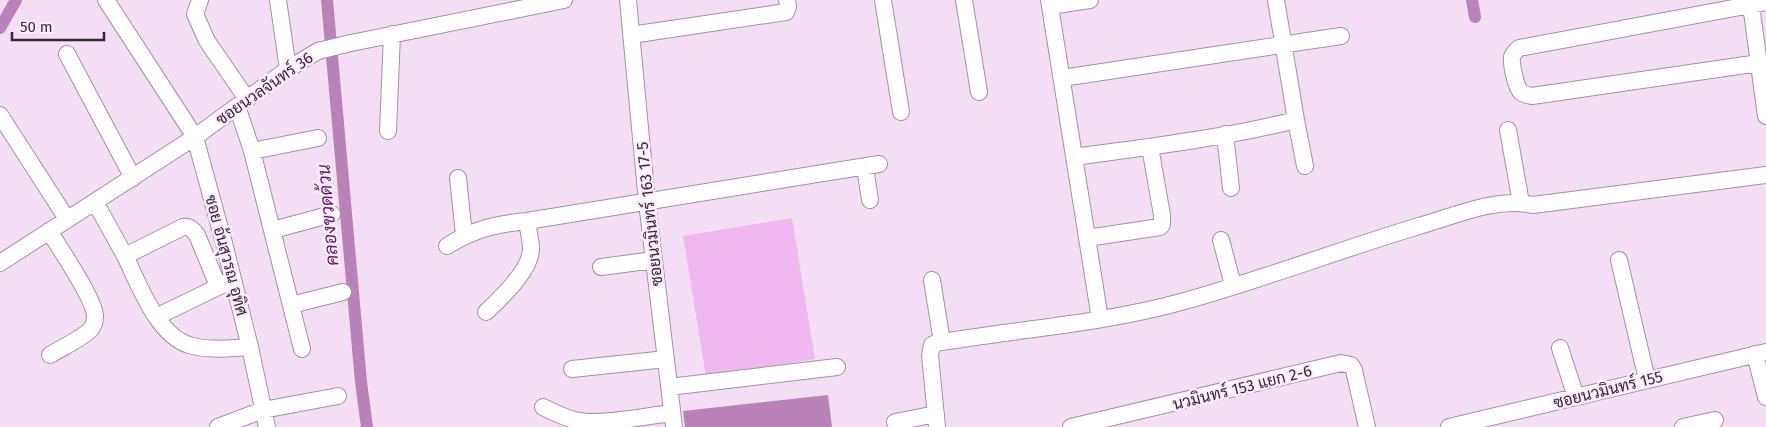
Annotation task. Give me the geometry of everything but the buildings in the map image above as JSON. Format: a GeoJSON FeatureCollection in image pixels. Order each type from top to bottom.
{"type":"FeatureCollection","features":[{"type":"Feature","properties":{"kind":"street","name":"ซอย อ้นสุวรณ อุทิศ"},"geometry":{"type":"LineString","coordinates":[[106,0],[195,137],[226,283],[250,347],[267,427]]}},
{"type":"Feature","properties":{"kind":"street"},"geometry":{"type":"LineString","coordinates":[[200,0],[195,14],[207,41],[242,102],[252,151],[302,349]]}},
{"type":"Feature","properties":{"kind":"street"},"geometry":{"type":"LineString","coordinates":[[278,0],[288,69]]}},
{"type":"Feature","properties":{"kind":"street","name":"ซอยนวลจันทร์ 36"},"geometry":{"type":"LineString","coordinates":[[0,263],[195,137],[288,69],[318,51],[350,42],[564,0]]}},
{"type":"Feature","properties":{"kind":"street","name":"ซอยนวมินทร์ 163 17-5"},"geometry":{"type":"LineString","coordinates":[[628,0],[647,202],[673,420]]}},
{"type":"Feature","properties":{"kind":"street"},"geometry":{"type":"LineString","coordinates":[[631,35],[786,12],[787,0]]}},
{"type":"Feature","properties":{"kind":"street"},"geometry":{"type":"LineString","coordinates":[[883,0],[901,112]]}},
{"type":"Feature","properties":{"kind":"street"},"geometry":{"type":"LineString","coordinates":[[964,0],[979,92]]}},
{"type":"Feature","properties":{"kind":"street"},"geometry":{"type":"LineString","coordinates":[[1090,0],[1049,3],[1100,320]]}},
{"type":"Feature","properties":{"kind":"street"},"geometry":{"type":"LineString","coordinates":[[1276,0],[1305,166]]}},
{"type":"Feature","properties":{"kind":"street"},"geometry":{"type":"LineString","coordinates":[[1759,63],[1532,96],[1520,92],[1512,65],[1512,57],[1519,48],[1758,4],[1759,63],[1764,86],[1766,116]]}},
{"type":"Feature","properties":{"kind":"street"},"geometry":{"type":"LineString","coordinates":[[388,131],[392,34]]}},
{"type":"Feature","properties":{"kind":"street"},"geometry":{"type":"LineString","coordinates":[[1062,78],[1341,36]]}},
{"type":"Feature","properties":{"kind":"street"},"geometry":{"type":"LineString","coordinates":[[67,54],[133,178]]}},
{"type":"Feature","properties":{"kind":"street"},"geometry":{"type":"LineString","coordinates":[[0,115],[67,219]]}},
{"type":"Feature","properties":{"kind":"street"},"geometry":{"type":"LineString","coordinates":[[1074,157],[1150,147],[1270,127],[1296,120]]}},
{"type":"Feature","properties":{"kind":"street"},"geometry":{"type":"LineString","coordinates":[[1508,130],[1520,203]]}},
{"type":"Feature","properties":{"kind":"street"},"geometry":{"type":"LineString","coordinates":[[1225,134],[1232,188]]}},
{"type":"Feature","properties":{"kind":"street"},"geometry":{"type":"LineString","coordinates":[[252,151],[318,138]]}},
{"type":"Feature","properties":{"kind":"street"},"geometry":{"type":"LineString","coordinates":[[1087,238],[1160,227],[1162,225],[1162,215],[1150,147]]}},
{"type":"Feature","properties":{"kind":"street"},"geometry":{"type":"LineString","coordinates":[[447,246],[464,235],[505,224],[872,165],[870,200]]}},
{"type":"Feature","properties":{"kind":"street"},"geometry":{"type":"LineString","coordinates":[[894,422],[936,420],[930,354],[932,345],[942,342],[1100,320],[1180,302],[1483,207],[1520,203],[1533,205],[1766,175]]}},
{"type":"Feature","properties":{"kind":"street"},"geometry":{"type":"LineString","coordinates":[[458,178],[464,235]]}},
{"type":"Feature","properties":{"kind":"street"},"geometry":{"type":"LineString","coordinates":[[95,202],[156,317],[172,334],[187,344],[214,350],[250,347]]}},
{"type":"Feature","properties":{"kind":"street"},"geometry":{"type":"LineString","coordinates":[[273,230],[332,214]]}},
{"type":"Feature","properties":{"kind":"street"},"geometry":{"type":"LineString","coordinates":[[486,312],[512,286],[529,260],[531,249],[527,221]]}},
{"type":"Feature","properties":{"kind":"street"},"geometry":{"type":"LineString","coordinates":[[125,256],[187,226],[197,235],[226,283],[156,317]]}},
{"type":"Feature","properties":{"kind":"street"},"geometry":{"type":"LineString","coordinates":[[49,231],[83,288],[95,316],[89,331],[50,354]]}},
{"type":"Feature","properties":{"kind":"street"},"geometry":{"type":"LineString","coordinates":[[1221,240],[1233,285]]}},
{"type":"Feature","properties":{"kind":"street"},"geometry":{"type":"LineString","coordinates":[[601,267],[654,260]]}},
{"type":"Feature","properties":{"kind":"street"},"geometry":{"type":"LineString","coordinates":[[1618,260],[1647,380]]}},
{"type":"Feature","properties":{"kind":"street"},"geometry":{"type":"LineString","coordinates":[[932,280],[942,342]]}},
{"type":"Feature","properties":{"kind":"street"},"geometry":{"type":"LineString","coordinates":[[291,305],[343,292]]}},
{"type":"Feature","properties":{"kind":"street"},"geometry":{"type":"LineString","coordinates":[[1560,348],[1576,397]]}},
{"type":"Feature","properties":{"kind":"street"},"geometry":{"type":"LineString","coordinates":[[1761,353],[1766,397]]}},
{"type":"Feature","properties":{"kind":"street","name":"ซอยนวมินทร์ 155"},"geometry":{"type":"LineString","coordinates":[[1449,427],[1490,422],[1576,397],[1761,353]]}},
{"type":"Feature","properties":{"kind":"street"},"geometry":{"type":"LineString","coordinates":[[572,369],[666,359]]}},
{"type":"Feature","properties":{"kind":"street","name":"นวมินทร์ 153 แยก 2-6"},"geometry":{"type":"LineString","coordinates":[[1071,427],[1102,424],[1340,363],[1351,365],[1354,370],[1367,427]]}},
{"type":"Feature","properties":{"kind":"street"},"geometry":{"type":"LineString","coordinates":[[669,386],[837,368]]}},
{"type":"Feature","properties":{"kind":"street"},"geometry":{"type":"LineString","coordinates":[[218,427],[263,410],[338,396]]}},
{"type":"Feature","properties":{"kind":"street"},"geometry":{"type":"LineString","coordinates":[[543,408],[580,421],[673,420]]}},
{"type":"Feature","properties":{"kind":"street"},"geometry":{"type":"LineString","coordinates":[[1684,427],[1715,420]]}},
{"type":"Feature","properties":{"kind":"shaded area"},"geometry":{"type":"Polygon","coordinates":[[[792,218],[815,359],[706,377],[683,236],[792,218]]]}},
{"type":"Feature","properties":{"kind":"shaded area"},"geometry":{"type":"Polygon","coordinates":[[[828,395],[832,427],[685,427],[683,411],[828,395]]]}},
{"type":"Feature","properties":{"kind":"waterway"},"geometry":{"type":"LineString","coordinates":[[0,28],[16,0]]}},
{"type":"Feature","properties":{"kind":"waterway","name":"คลองขวดด้วน"},"geometry":{"type":"LineString","coordinates":[[327,0],[361,382],[367,427]]}},
{"type":"Feature","properties":{"kind":"waterway"},"geometry":{"type":"LineString","coordinates":[[1472,0],[1475,17]]}}]}
